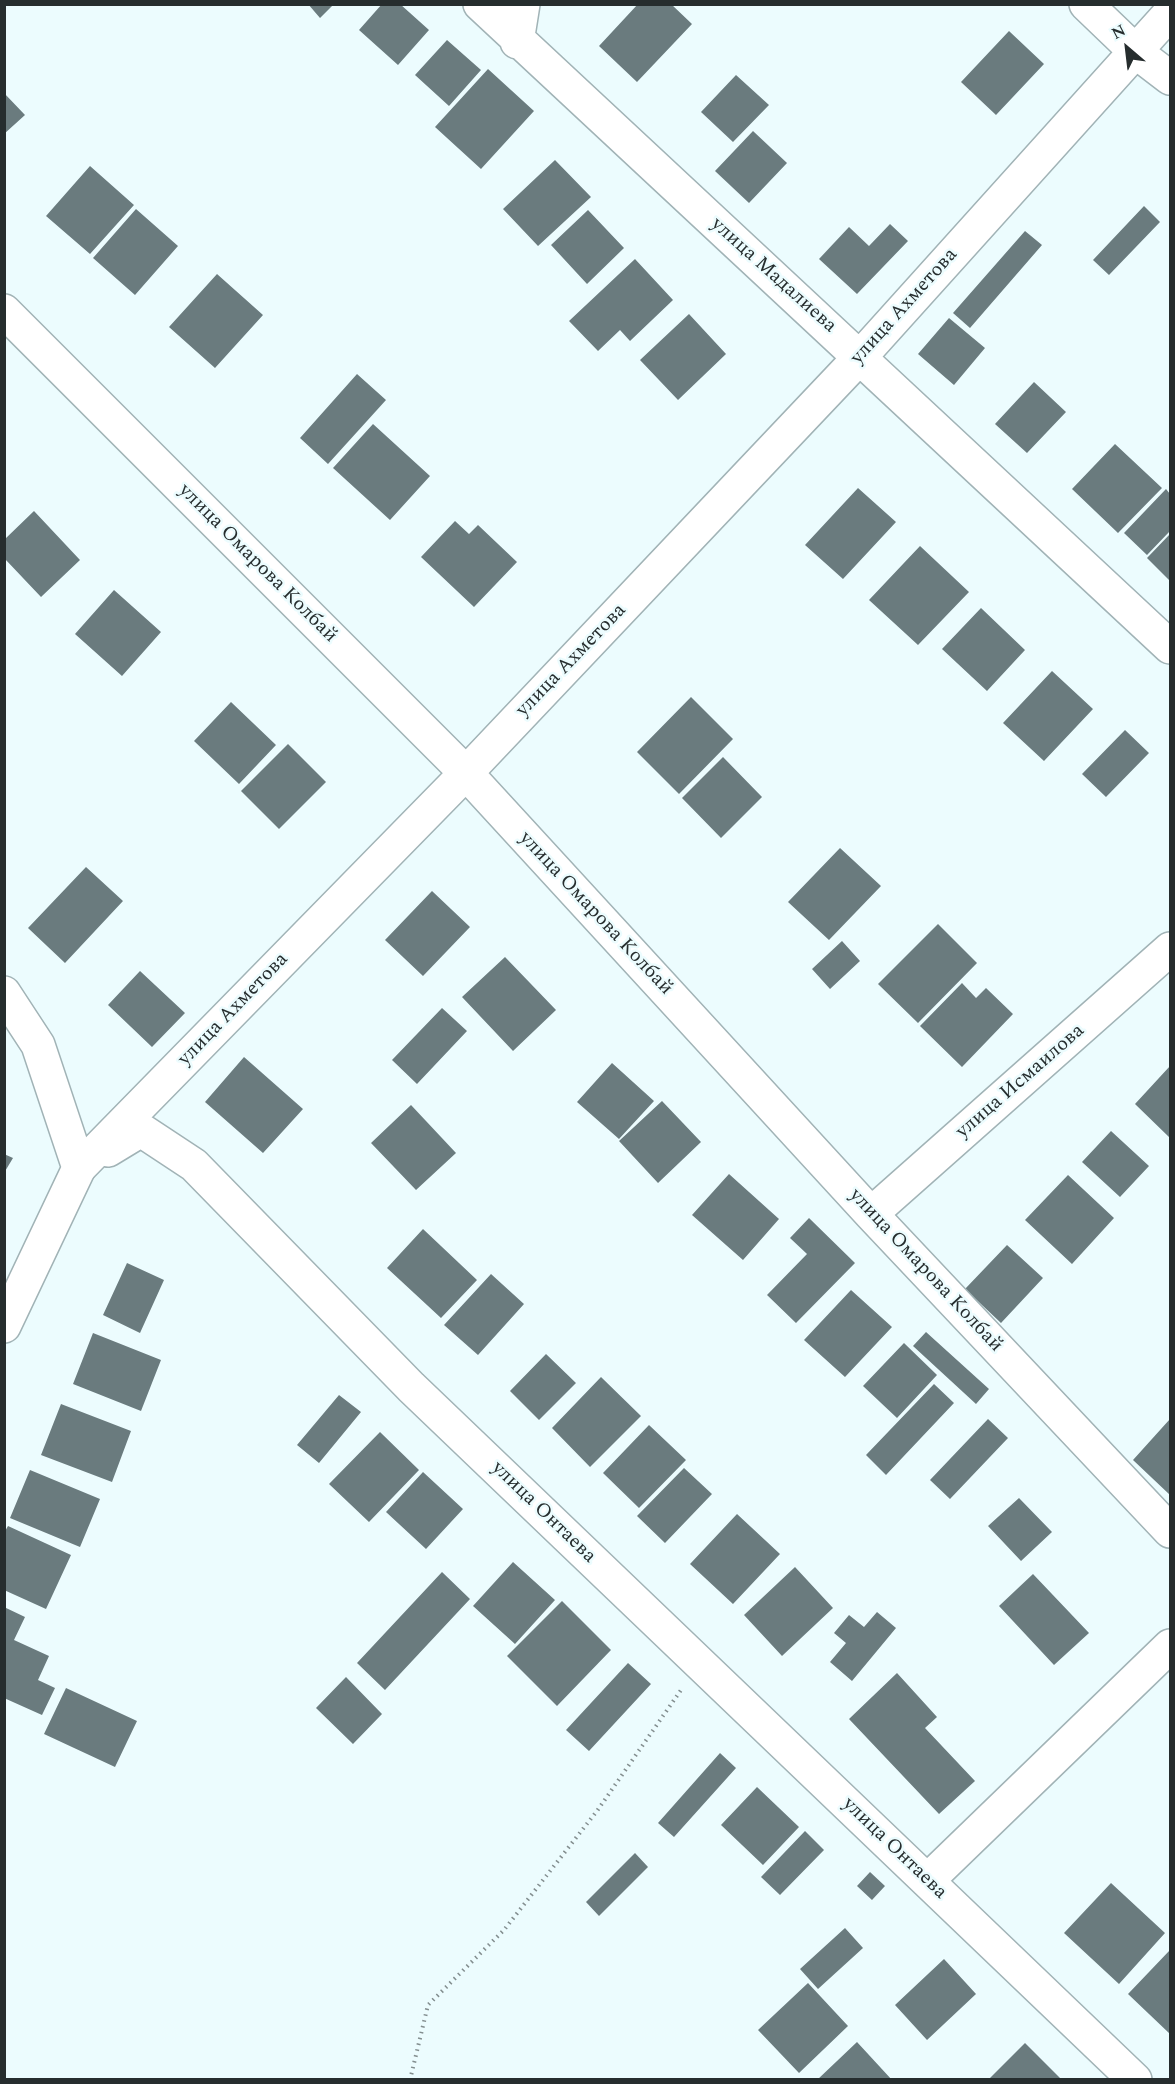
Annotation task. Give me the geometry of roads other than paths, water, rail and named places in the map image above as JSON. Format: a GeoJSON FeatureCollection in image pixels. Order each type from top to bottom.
{"type":"FeatureCollection","features":[{"type":"Feature","properties":{"kind":"street","name":"улица Мадалиева"},"geometry":{"type":"LineString","coordinates":[[480,4],[517,42],[861,356],[1170,647]]}},
{"type":"Feature","properties":{"kind":"street"},"geometry":{"type":"LineString","coordinates":[[517,42],[522,4]]}},
{"type":"Feature","properties":{"kind":"street"},"geometry":{"type":"LineString","coordinates":[[1086,4],[1136,52],[1170,78]]}},
{"type":"Feature","properties":{"kind":"street","name":"улица Ахметова"},"geometry":{"type":"LineString","coordinates":[[4,1326],[79,1168],[466,772],[861,356],[1170,14]]}},
{"type":"Feature","properties":{"kind":"street","name":"улица Омарова Колбай"},"geometry":{"type":"LineString","coordinates":[[4,311],[466,772],[872,1214],[1170,1531]]}},
{"type":"Feature","properties":{"kind":"street","name":"улица Исмаилова"},"geometry":{"type":"LineString","coordinates":[[872,1214],[1170,950]]}},
{"type":"Feature","properties":{"kind":"street"},"geometry":{"type":"LineString","coordinates":[[4,993],[38,1045],[79,1168]]}},
{"type":"Feature","properties":{"kind":"street","name":"улица Онтаева"},"geometry":{"type":"LineString","coordinates":[[79,1168],[141,1130],[194,1165],[411,1387],[1135,2079]]}},
{"type":"Feature","properties":{"kind":"street"},"geometry":{"type":"LineString","coordinates":[[927,1881],[1170,1646]]}}]}
